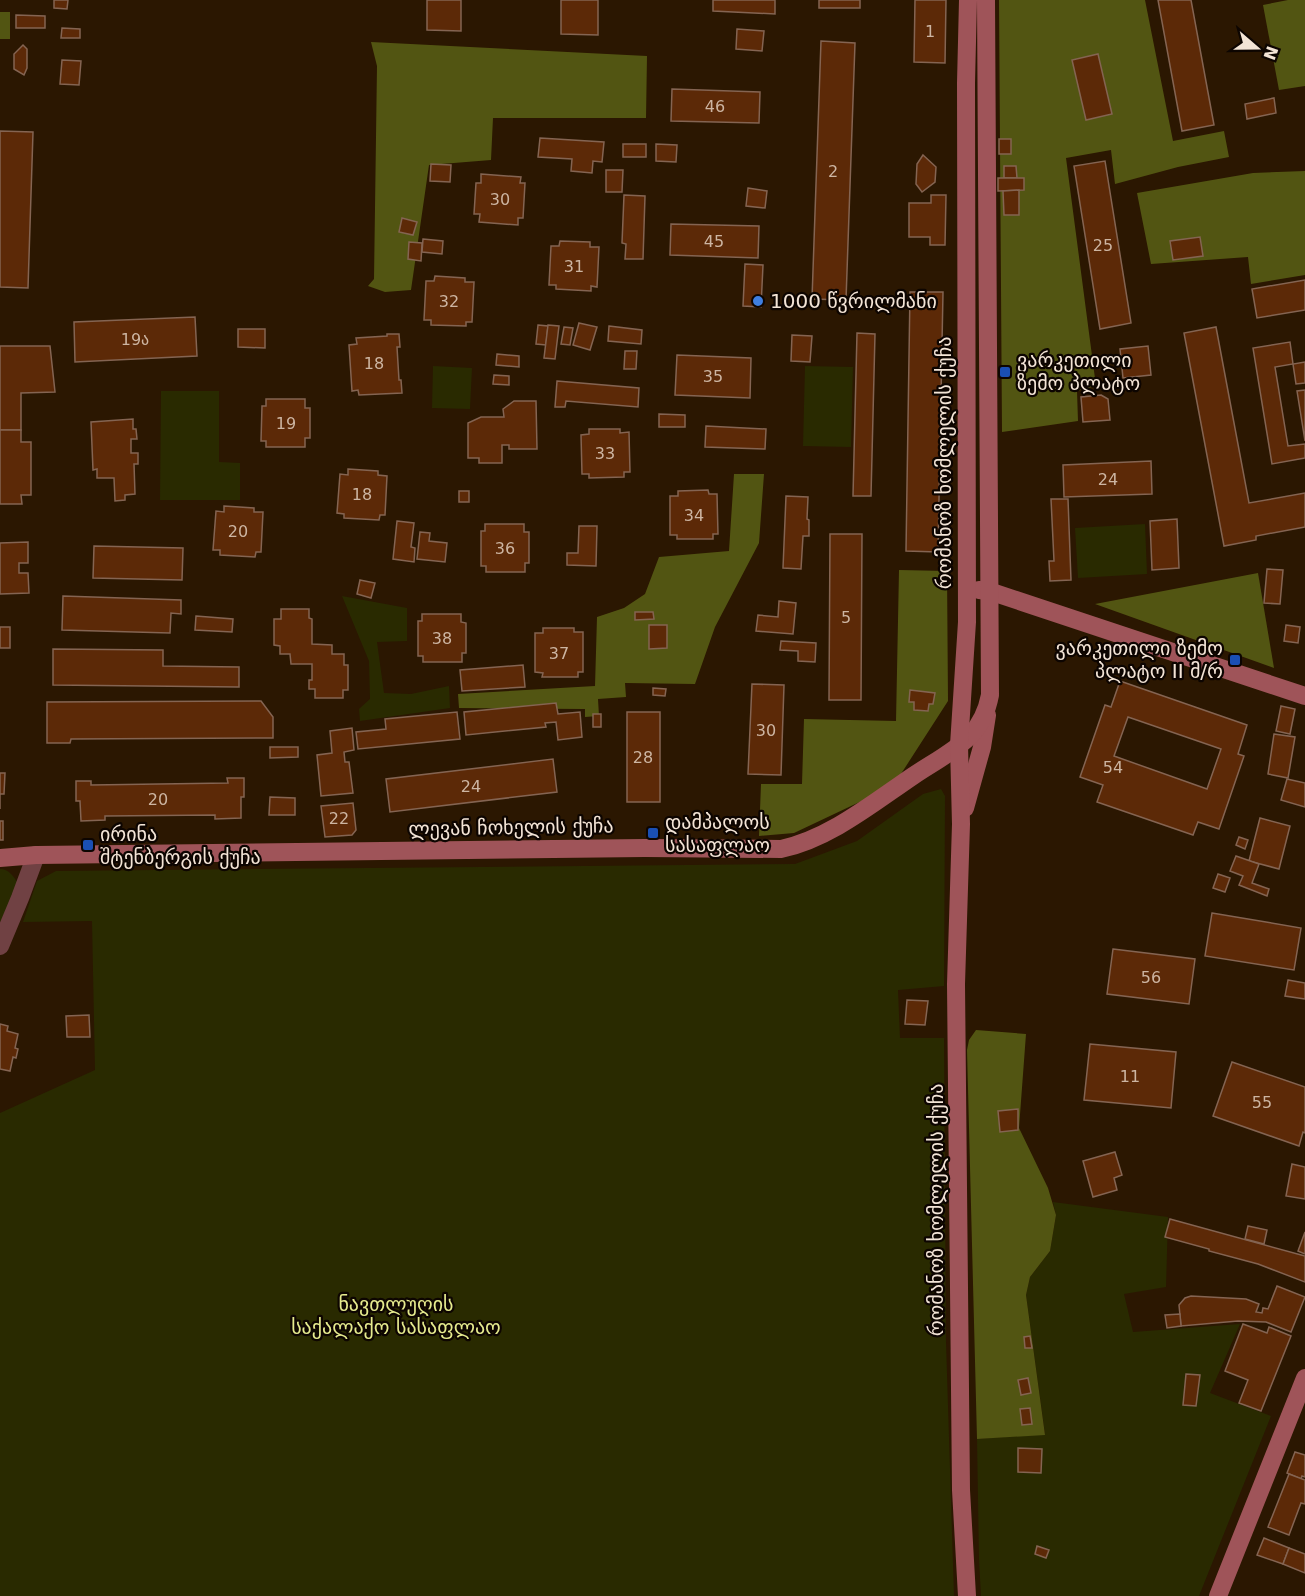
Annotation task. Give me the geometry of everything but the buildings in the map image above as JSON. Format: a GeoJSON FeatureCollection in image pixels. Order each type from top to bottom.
{"type":"FeatureCollection","features":[{"type":"Feature","properties":{"kind":"street","name":"რომანოზ ხომლელის ქუჩა"},"geometry":{"type":"LineString","coordinates":[[968,0],[966,83],[967,622],[959,746],[961,824],[956,942],[961,1490],[968,1596]]}},
{"type":"Feature","properties":{"kind":"street","name":"რომანოზ ხომლელის ქუჩა"},"geometry":{"type":"LineString","coordinates":[[961,824],[982,747],[990,695],[986,0]]}},
{"type":"Feature","properties":{"kind":"street"},"geometry":{"type":"LineString","coordinates":[[967,590],[989,591],[1305,696]]}},
{"type":"Feature","properties":{"kind":"street"},"geometry":{"type":"LineString","coordinates":[[975,775],[969,756],[959,746],[978,726],[988,709]]}},
{"type":"Feature","properties":{"kind":"street","name":"ლევან ჩოხელის ქუჩა"},"geometry":{"type":"LineString","coordinates":[[0,858],[36,855],[645,848],[781,849],[798,845],[850,818],[959,746]]}},
{"type":"Feature","properties":{"kind":"street"},"geometry":{"type":"LineString","coordinates":[[0,946],[36,855]]}},
{"type":"Feature","properties":{"kind":"street"},"geometry":{"type":"LineString","coordinates":[[1218,1596],[1305,1378]]}},
{"type":"Feature","properties":{"kind":"green space"},"geometry":{"type":"Polygon","coordinates":[[[433,366],[472,368],[470,409],[432,408],[433,366]]]}},
{"type":"Feature","properties":{"kind":"green space"},"geometry":{"type":"Polygon","coordinates":[[[805,366],[853,367],[851,447],[803,446],[805,366]]]}},
{"type":"Feature","properties":{"kind":"green space"},"geometry":{"type":"Polygon","coordinates":[[[161,391],[219,391],[219,462],[240,463],[240,500],[160,500],[161,391]]]}},
{"type":"Feature","properties":{"kind":"green space"},"geometry":{"type":"Polygon","coordinates":[[[1145,524],[1147,574],[1078,578],[1075,528],[1145,524]]]}},
{"type":"Feature","properties":{"kind":"green space"},"geometry":{"type":"Polygon","coordinates":[[[342,596],[407,608],[407,641],[377,642],[384,693],[411,694],[449,686],[450,708],[360,721],[359,709],[370,699],[369,661],[342,596]]]}},
{"type":"Feature","properties":{"kind":"green space","name":"ნავთლუღის საქალაქო სასაფლაო"},"geometry":{"type":"Polygon","coordinates":[[[941,789],[945,796],[944,986],[898,990],[900,1038],[944,1038],[946,1342],[954,1596],[0,1596],[0,1113],[95,1070],[92,921],[23,922],[37,881],[56,871],[795,864],[857,841],[923,794],[941,789]]]}},
{"type":"Feature","properties":{"kind":"green space"},"geometry":{"type":"Polygon","coordinates":[[[0,869],[12,875],[18,883],[0,923],[0,869]]]}},
{"type":"Feature","properties":{"kind":"green space"},"geometry":{"type":"Polygon","coordinates":[[[1053,1202],[1168,1217],[1166,1287],[1124,1294],[1133,1332],[1240,1324],[1210,1393],[1271,1416],[1199,1596],[981,1596],[977,1439],[1045,1434],[1026,1295],[1030,1277],[1050,1251],[1056,1215],[1053,1202]]]}},
{"type":"Feature","properties":{"kind":"shaded area"},"geometry":{"type":"Polygon","coordinates":[[[999,0],[1145,0],[1173,141],[1224,131],[1229,157],[1178,167],[1115,184],[1111,150],[1066,158],[1096,386],[1077,391],[1078,421],[1002,432],[999,0]]]}},
{"type":"Feature","properties":{"kind":"shaded area"},"geometry":{"type":"Polygon","coordinates":[[[1288,0],[1305,0],[1305,86],[1279,90],[1263,5],[1288,0]]]}},
{"type":"Feature","properties":{"kind":"shaded area"},"geometry":{"type":"Polygon","coordinates":[[[0,12],[10,12],[10,39],[0,39],[0,12]]]}},
{"type":"Feature","properties":{"kind":"shaded area"},"geometry":{"type":"Polygon","coordinates":[[[371,42],[647,56],[646,118],[493,118],[491,160],[429,165],[411,290],[385,292],[368,286],[374,279],[377,66],[371,42]]]}},
{"type":"Feature","properties":{"kind":"shaded area"},"geometry":{"type":"Polygon","coordinates":[[[1305,171],[1305,275],[1251,284],[1248,257],[1151,264],[1137,193],[1253,173],[1305,171]]]}},
{"type":"Feature","properties":{"kind":"shaded area"},"geometry":{"type":"Polygon","coordinates":[[[734,474],[764,474],[759,543],[715,627],[695,684],[625,683],[626,697],[598,699],[599,716],[585,717],[585,709],[459,708],[458,694],[595,686],[597,617],[624,608],[645,594],[659,557],[729,551],[734,474]]]}},
{"type":"Feature","properties":{"kind":"shaded area"},"geometry":{"type":"Polygon","coordinates":[[[899,570],[947,571],[948,701],[899,777],[868,798],[794,833],[759,836],[761,784],[802,784],[804,719],[896,721],[899,570]]]}},
{"type":"Feature","properties":{"kind":"shaded area"},"geometry":{"type":"Polygon","coordinates":[[[1258,573],[1274,668],[1095,604],[1258,573]]]}},
{"type":"Feature","properties":{"kind":"shaded area"},"geometry":{"type":"Polygon","coordinates":[[[976,1030],[1026,1034],[1019,1128],[1048,1188],[1056,1215],[1050,1251],[1030,1277],[1026,1295],[1045,1435],[977,1439],[967,1050],[969,1040],[976,1030]]]}},
{"type":"Feature","properties":{"kind":"place","name":"1000 წვრილმანი"},"geometry":{"type":"Point","coordinates":[758,301]}},
{"type":"Feature","properties":{"kind":"place","name":"ვარკეთილი ზემო პლატო"},"geometry":{"type":"Point","coordinates":[1005,372]}},
{"type":"Feature","properties":{"kind":"place","name":"ვარკეთილი ზემო პლატო II მ/რ"},"geometry":{"type":"Point","coordinates":[1235,660]}},
{"type":"Feature","properties":{"kind":"place","name":"დამპალოს სასაფლაო"},"geometry":{"type":"Point","coordinates":[653,833]}},
{"type":"Feature","properties":{"kind":"place","name":"ირინა შტენბერგის ქუჩა"},"geometry":{"type":"Point","coordinates":[88,845]}}]}
